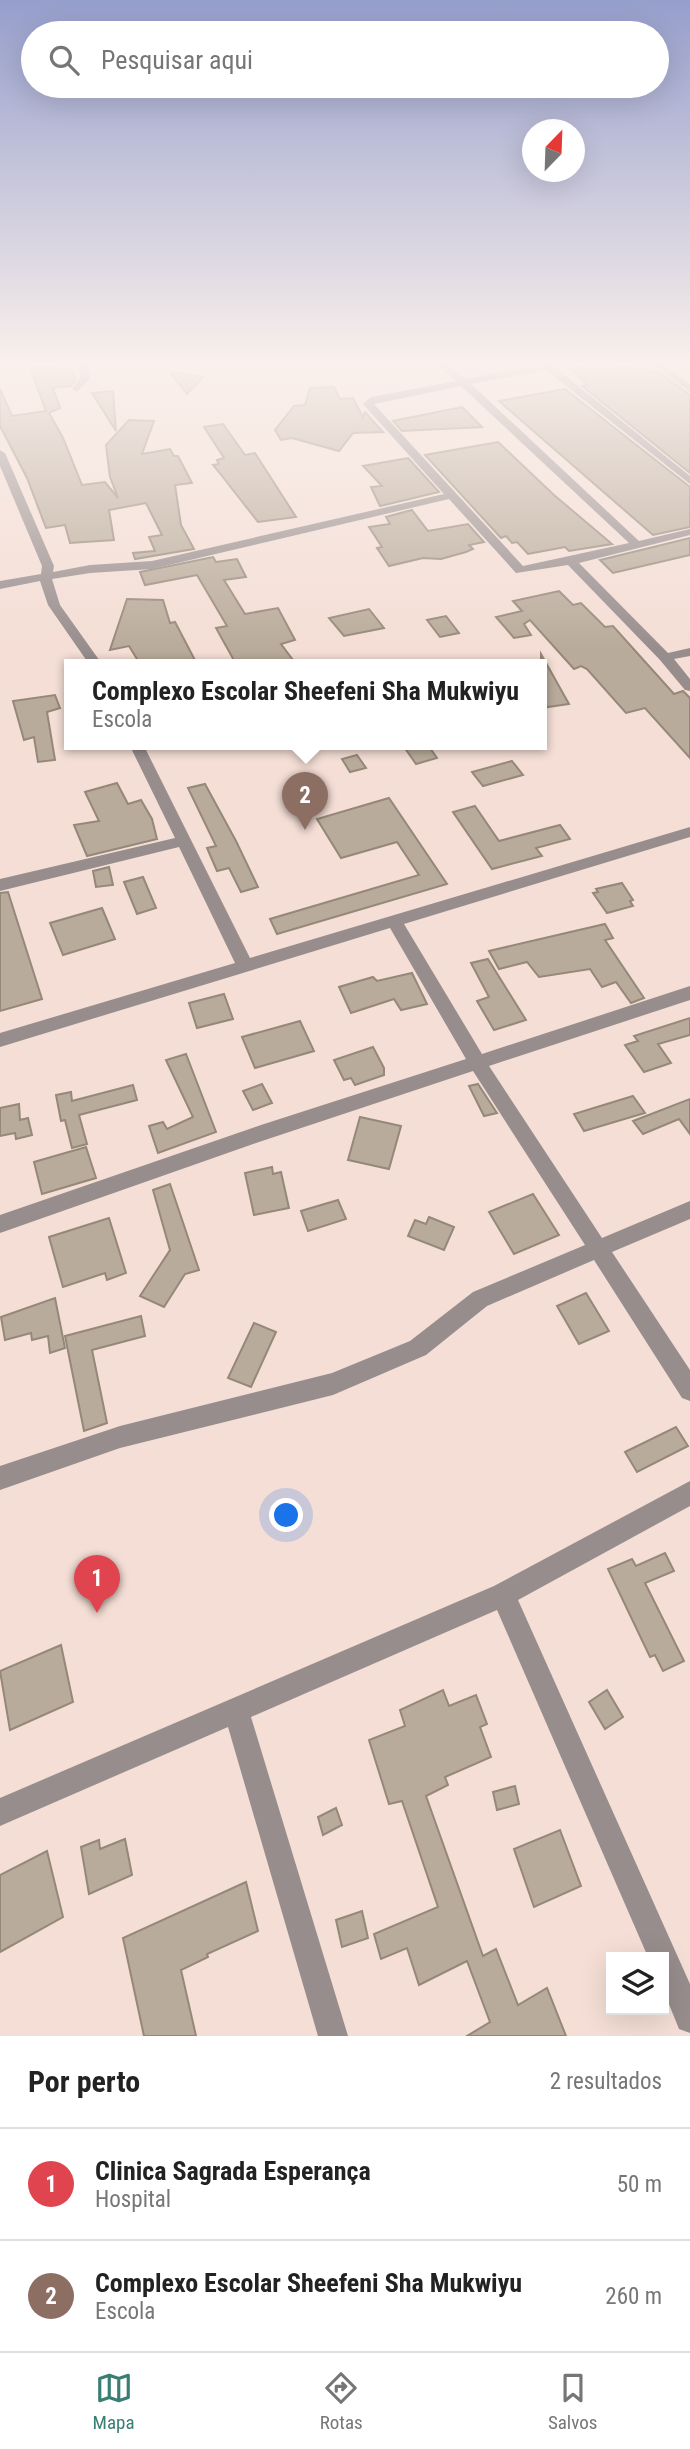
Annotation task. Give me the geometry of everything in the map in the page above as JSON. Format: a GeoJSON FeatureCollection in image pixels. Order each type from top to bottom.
{"type":"FeatureCollection","features":[{"type":"Feature","properties":{"kind":"street"},"geometry":{"type":"LineString","coordinates":[[3,459],[48,566],[44,578],[47,592],[93,659]]}},
{"type":"Feature","properties":{"kind":"street"},"geometry":{"type":"LineString","coordinates":[[417,459],[520,570],[571,561],[690,531]]}},
{"type":"Feature","properties":{"kind":"street"},"geometry":{"type":"LineString","coordinates":[[545,459],[636,544]]}},
{"type":"Feature","properties":{"kind":"street"},"geometry":{"type":"LineString","coordinates":[[664,459],[690,481]]}},
{"type":"Feature","properties":{"kind":"street"},"geometry":{"type":"LineString","coordinates":[[0,585],[90,569],[152,565],[450,496]]}},
{"type":"Feature","properties":{"kind":"street"},"geometry":{"type":"LineString","coordinates":[[571,561],[666,657],[690,687]]}},
{"type":"Feature","properties":{"kind":"street"},"geometry":{"type":"LineString","coordinates":[[666,657],[690,652]]}},
{"type":"Feature","properties":{"kind":"street"},"geometry":{"type":"LineString","coordinates":[[139,750],[246,967]]}},
{"type":"Feature","properties":{"kind":"street"},"geometry":{"type":"LineString","coordinates":[[0,1040],[690,832]]}},
{"type":"Feature","properties":{"kind":"street"},"geometry":{"type":"LineString","coordinates":[[0,885],[184,842]]}},
{"type":"Feature","properties":{"kind":"street"},"geometry":{"type":"LineString","coordinates":[[395,922],[477,1062],[690,1390]]}},
{"type":"Feature","properties":{"kind":"street"},"geometry":{"type":"LineString","coordinates":[[0,1224],[261,1133],[690,993]]}},
{"type":"Feature","properties":{"kind":"street"},"geometry":{"type":"LineString","coordinates":[[0,1478],[120,1437],[333,1384],[418,1348],[480,1299],[690,1210]]}},
{"type":"Feature","properties":{"kind":"street"},"geometry":{"type":"LineString","coordinates":[[0,1812],[503,1595],[690,1493]]}},
{"type":"Feature","properties":{"kind":"street"},"geometry":{"type":"LineString","coordinates":[[503,1595],[660,1952]]}},
{"type":"Feature","properties":{"kind":"street"},"geometry":{"type":"LineString","coordinates":[[236,1710],[333,2036]]}},
{"type":"Feature","properties":{"kind":"street"},"geometry":{"type":"LineString","coordinates":[[669,1971],[690,2018]]}},
{"type":"Feature","properties":{"kind":"building"},"geometry":{"type":"Polygon","coordinates":[[[17,459],[71,459],[82,485],[105,482],[118,498],[110,477],[108,459],[180,459],[192,483],[175,485],[181,525],[194,549],[135,559],[133,553],[155,551],[149,537],[162,535],[146,503],[109,510],[114,540],[70,543],[65,525],[46,528],[17,459]]]}},
{"type":"Feature","properties":{"kind":"building"},"geometry":{"type":"Polygon","coordinates":[[[259,459],[296,517],[258,522],[213,465],[219,464],[217,460],[259,459]]]}},
{"type":"Feature","properties":{"kind":"building"},"geometry":{"type":"Polygon","coordinates":[[[409,459],[439,492],[380,506],[371,487],[382,486],[363,466],[409,459]]]}},
{"type":"Feature","properties":{"kind":"building"},"geometry":{"type":"Polygon","coordinates":[[[429,459],[516,459],[612,544],[569,551],[565,547],[528,554],[517,542],[512,543],[506,536],[501,538],[429,459]]]}},
{"type":"Feature","properties":{"kind":"building"},"geometry":{"type":"Polygon","coordinates":[[[566,459],[654,459],[690,487],[690,527],[653,535],[566,459]]]}},
{"type":"Feature","properties":{"kind":"building"},"geometry":{"type":"Polygon","coordinates":[[[673,459],[690,459],[690,473],[673,459]]]}},
{"type":"Feature","properties":{"kind":"building"},"geometry":{"type":"Polygon","coordinates":[[[412,510],[428,531],[468,524],[484,542],[469,545],[473,549],[441,559],[423,558],[389,566],[377,548],[382,547],[369,527],[390,524],[386,517],[412,510]]]}},
{"type":"Feature","properties":{"kind":"building"},"geometry":{"type":"Polygon","coordinates":[[[690,538],[690,555],[613,573],[600,560],[690,538]]]}},
{"type":"Feature","properties":{"kind":"building"},"geometry":{"type":"Polygon","coordinates":[[[213,557],[216,562],[237,559],[246,577],[224,580],[245,614],[278,608],[295,640],[281,644],[292,659],[233,659],[216,628],[227,626],[197,575],[145,585],[140,572],[213,557]]]}},
{"type":"Feature","properties":{"kind":"building"},"geometry":{"type":"Polygon","coordinates":[[[559,591],[573,605],[581,603],[605,627],[613,626],[674,694],[683,691],[690,698],[690,758],[645,708],[626,713],[587,669],[581,666],[574,669],[530,620],[524,624],[531,635],[514,638],[496,617],[522,611],[513,601],[559,591]]]}},
{"type":"Feature","properties":{"kind":"building"},"geometry":{"type":"Polygon","coordinates":[[[127,599],[163,600],[170,623],[175,622],[194,659],[137,659],[129,646],[110,650],[127,599]]]}},
{"type":"Feature","properties":{"kind":"building"},"geometry":{"type":"Polygon","coordinates":[[[369,609],[384,628],[344,636],[329,618],[369,609]]]}},
{"type":"Feature","properties":{"kind":"building"},"geometry":{"type":"Polygon","coordinates":[[[446,616],[459,633],[440,637],[427,620],[446,616]]]}},
{"type":"Feature","properties":{"kind":"building"},"geometry":{"type":"Polygon","coordinates":[[[547,665],[569,704],[547,707],[547,665]]]}},
{"type":"Feature","properties":{"kind":"building"},"geometry":{"type":"Polygon","coordinates":[[[55,695],[60,708],[47,712],[55,760],[38,762],[34,737],[24,740],[13,701],[55,695]]]}},
{"type":"Feature","properties":{"kind":"building"},"geometry":{"type":"Polygon","coordinates":[[[406,750],[431,750],[437,758],[416,764],[406,750]]]}},
{"type":"Feature","properties":{"kind":"building"},"geometry":{"type":"Polygon","coordinates":[[[357,755],[366,768],[350,772],[342,759],[357,755]]]}},
{"type":"Feature","properties":{"kind":"building"},"geometry":{"type":"Polygon","coordinates":[[[512,761],[523,775],[483,786],[472,772],[512,761]]]}},
{"type":"Feature","properties":{"kind":"building"},"geometry":{"type":"Polygon","coordinates":[[[117,783],[128,804],[141,800],[152,819],[157,839],[87,856],[74,825],[99,821],[85,792],[117,783]]]}},
{"type":"Feature","properties":{"kind":"building"},"geometry":{"type":"Polygon","coordinates":[[[205,784],[258,887],[241,892],[229,868],[217,871],[207,848],[216,846],[188,788],[205,784]]]}},
{"type":"Feature","properties":{"kind":"building"},"geometry":{"type":"Polygon","coordinates":[[[389,798],[447,884],[277,934],[270,919],[419,875],[397,842],[341,858],[317,819],[389,798]]]}},
{"type":"Feature","properties":{"kind":"building"},"geometry":{"type":"Polygon","coordinates":[[[475,806],[499,841],[560,825],[570,839],[536,848],[542,856],[492,869],[453,812],[475,806]]]}},
{"type":"Feature","properties":{"kind":"building"},"geometry":{"type":"Polygon","coordinates":[[[109,867],[113,885],[96,887],[93,871],[109,867]]]}},
{"type":"Feature","properties":{"kind":"building"},"geometry":{"type":"Polygon","coordinates":[[[143,877],[156,908],[137,914],[124,882],[143,877]]]}},
{"type":"Feature","properties":{"kind":"building"},"geometry":{"type":"Polygon","coordinates":[[[622,883],[633,900],[630,901],[633,906],[607,913],[593,893],[598,892],[596,889],[622,883]]]}},
{"type":"Feature","properties":{"kind":"building"},"geometry":{"type":"Polygon","coordinates":[[[8,892],[42,999],[0,1011],[0,893],[8,892]]]}},
{"type":"Feature","properties":{"kind":"building"},"geometry":{"type":"Polygon","coordinates":[[[102,908],[115,939],[63,955],[50,923],[102,908]]]}},
{"type":"Feature","properties":{"kind":"building"},"geometry":{"type":"Polygon","coordinates":[[[605,924],[613,938],[605,940],[644,998],[631,1003],[616,982],[602,987],[590,969],[539,977],[527,962],[499,969],[489,951],[605,924]]]}},
{"type":"Feature","properties":{"kind":"building"},"geometry":{"type":"Polygon","coordinates":[[[488,959],[526,1020],[494,1030],[477,1001],[489,997],[471,963],[488,959]]]}},
{"type":"Feature","properties":{"kind":"building"},"geometry":{"type":"Polygon","coordinates":[[[412,973],[427,1004],[401,1010],[394,999],[351,1013],[339,987],[373,977],[377,981],[412,973]]]}},
{"type":"Feature","properties":{"kind":"building"},"geometry":{"type":"Polygon","coordinates":[[[224,994],[233,1019],[197,1028],[189,1003],[224,994]]]}},
{"type":"Feature","properties":{"kind":"building"},"geometry":{"type":"Polygon","coordinates":[[[690,1018],[690,1035],[658,1044],[671,1063],[644,1072],[625,1045],[638,1041],[634,1036],[690,1018]]]}},
{"type":"Feature","properties":{"kind":"building"},"geometry":{"type":"Polygon","coordinates":[[[300,1021],[314,1051],[255,1068],[242,1037],[300,1021]]]}},
{"type":"Feature","properties":{"kind":"building"},"geometry":{"type":"Polygon","coordinates":[[[373,1047],[384,1068],[384,1075],[355,1085],[351,1078],[344,1080],[334,1060],[373,1047]]]}},
{"type":"Feature","properties":{"kind":"building"},"geometry":{"type":"Polygon","coordinates":[[[186,1054],[216,1132],[158,1153],[149,1126],[163,1122],[167,1129],[193,1117],[166,1060],[186,1054]]]}},
{"type":"Feature","properties":{"kind":"building"},"geometry":{"type":"Polygon","coordinates":[[[262,1084],[272,1103],[253,1110],[243,1091],[262,1084]]]}},
{"type":"Feature","properties":{"kind":"building"},"geometry":{"type":"Polygon","coordinates":[[[478,1084],[497,1113],[484,1116],[469,1086],[478,1084]]]}},
{"type":"Feature","properties":{"kind":"building"},"geometry":{"type":"Polygon","coordinates":[[[133,1085],[137,1100],[79,1115],[87,1144],[72,1148],[65,1120],[61,1121],[56,1095],[71,1092],[72,1101],[133,1085]]]}},
{"type":"Feature","properties":{"kind":"building"},"geometry":{"type":"Polygon","coordinates":[[[633,1096],[645,1113],[584,1131],[574,1114],[633,1096]]]}},
{"type":"Feature","properties":{"kind":"building"},"geometry":{"type":"Polygon","coordinates":[[[690,1099],[690,1134],[679,1119],[643,1134],[633,1121],[690,1099]]]}},
{"type":"Feature","properties":{"kind":"building"},"geometry":{"type":"Polygon","coordinates":[[[19,1104],[20,1120],[28,1118],[32,1135],[16,1139],[15,1133],[0,1136],[0,1108],[19,1104]]]}},
{"type":"Feature","properties":{"kind":"building"},"geometry":{"type":"Polygon","coordinates":[[[360,1117],[401,1126],[389,1169],[348,1160],[360,1117]]]}},
{"type":"Feature","properties":{"kind":"building"},"geometry":{"type":"Polygon","coordinates":[[[86,1147],[96,1178],[42,1194],[34,1162],[86,1147]]]}},
{"type":"Feature","properties":{"kind":"building"},"geometry":{"type":"Polygon","coordinates":[[[272,1167],[273,1174],[281,1172],[289,1208],[254,1215],[245,1173],[272,1167]]]}},
{"type":"Feature","properties":{"kind":"building"},"geometry":{"type":"Polygon","coordinates":[[[170,1184],[199,1270],[185,1274],[164,1307],[140,1296],[170,1250],[153,1190],[170,1184]]]}},
{"type":"Feature","properties":{"kind":"building"},"geometry":{"type":"Polygon","coordinates":[[[533,1194],[559,1235],[514,1254],[489,1212],[533,1194]]]}},
{"type":"Feature","properties":{"kind":"building"},"geometry":{"type":"Polygon","coordinates":[[[338,1200],[346,1219],[308,1231],[301,1211],[338,1200]]]}},
{"type":"Feature","properties":{"kind":"building"},"geometry":{"type":"Polygon","coordinates":[[[429,1217],[454,1227],[444,1250],[408,1236],[415,1220],[426,1224],[429,1217]]]}},
{"type":"Feature","properties":{"kind":"building"},"geometry":{"type":"Polygon","coordinates":[[[109,1218],[126,1273],[107,1280],[105,1273],[63,1287],[49,1237],[109,1218]]]}},
{"type":"Feature","properties":{"kind":"building"},"geometry":{"type":"Polygon","coordinates":[[[586,1293],[609,1331],[579,1344],[557,1306],[586,1293]]]}},
{"type":"Feature","properties":{"kind":"building"},"geometry":{"type":"Polygon","coordinates":[[[55,1298],[65,1348],[50,1353],[48,1336],[32,1340],[31,1333],[5,1340],[1,1317],[55,1298]]]}},
{"type":"Feature","properties":{"kind":"building"},"geometry":{"type":"Polygon","coordinates":[[[141,1316],[145,1336],[92,1350],[107,1423],[84,1431],[65,1336],[141,1316]]]}},
{"type":"Feature","properties":{"kind":"building"},"geometry":{"type":"Polygon","coordinates":[[[254,1323],[276,1332],[251,1387],[228,1378],[254,1323]]]}},
{"type":"Feature","properties":{"kind":"building"},"geometry":{"type":"Polygon","coordinates":[[[676,1427],[688,1446],[637,1472],[625,1452],[676,1427]]]}},
{"type":"Feature","properties":{"kind":"building"},"geometry":{"type":"Polygon","coordinates":[[[665,1553],[674,1571],[645,1583],[684,1661],[663,1671],[655,1655],[650,1657],[608,1569],[632,1559],[636,1566],[665,1553]]]}},
{"type":"Feature","properties":{"kind":"building"},"geometry":{"type":"Polygon","coordinates":[[[61,1645],[73,1702],[10,1730],[0,1671],[61,1645]]]}},
{"type":"Feature","properties":{"kind":"building"},"geometry":{"type":"Polygon","coordinates":[[[443,1690],[449,1706],[476,1695],[487,1724],[480,1727],[491,1757],[445,1777],[448,1785],[426,1796],[483,1956],[496,1949],[518,2005],[547,1988],[566,2036],[467,2036],[490,2022],[467,1961],[419,1985],[407,1948],[381,1959],[374,1934],[438,1907],[402,1801],[389,1804],[369,1740],[405,1726],[400,1710],[443,1690]]]}},
{"type":"Feature","properties":{"kind":"building"},"geometry":{"type":"Polygon","coordinates":[[[607,1690],[623,1717],[605,1729],[589,1702],[607,1690]]]}},
{"type":"Feature","properties":{"kind":"building"},"geometry":{"type":"Polygon","coordinates":[[[515,1786],[519,1804],[497,1810],[493,1792],[515,1786]]]}},
{"type":"Feature","properties":{"kind":"building"},"geometry":{"type":"Polygon","coordinates":[[[336,1808],[342,1825],[323,1835],[318,1817],[336,1808]]]}},
{"type":"Feature","properties":{"kind":"building"},"geometry":{"type":"Polygon","coordinates":[[[560,1830],[581,1886],[534,1907],[514,1849],[560,1830]]]}},
{"type":"Feature","properties":{"kind":"building"},"geometry":{"type":"Polygon","coordinates":[[[125,1839],[132,1875],[89,1894],[81,1847],[99,1840],[100,1849],[125,1839]]]}},
{"type":"Feature","properties":{"kind":"building"},"geometry":{"type":"Polygon","coordinates":[[[47,1851],[63,1917],[0,1952],[0,1875],[47,1851]]]}},
{"type":"Feature","properties":{"kind":"building"},"geometry":{"type":"Polygon","coordinates":[[[246,1882],[258,1931],[207,1954],[208,1957],[181,1970],[196,2036],[144,2036],[123,1938],[246,1882]]]}},
{"type":"Feature","properties":{"kind":"building"},"geometry":{"type":"Polygon","coordinates":[[[362,1911],[368,1938],[342,1947],[336,1920],[362,1911]]]}},
{"type":"Feature","properties":{"kind":"place","name":"Complexo Escolar Sheefeni Sha Mukwiyu"},"geometry":{"type":"Point","coordinates":[305,830]}},
{"type":"Feature","properties":{"kind":"place","name":"Clinica Sagrada Esperança"},"geometry":{"type":"Point","coordinates":[97,1613]}}]}
